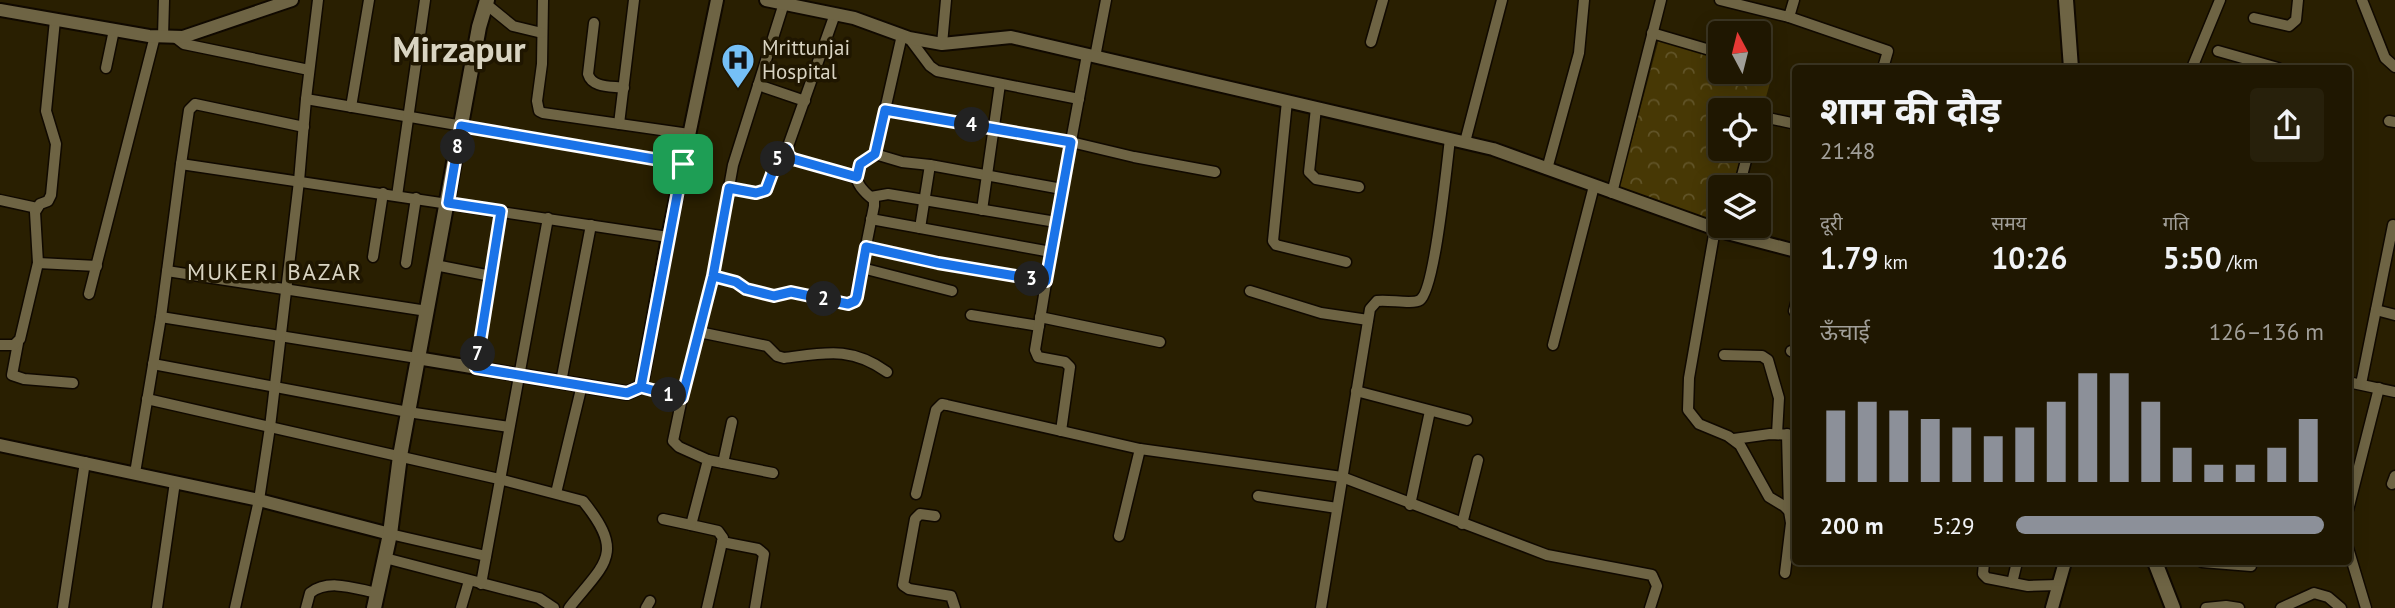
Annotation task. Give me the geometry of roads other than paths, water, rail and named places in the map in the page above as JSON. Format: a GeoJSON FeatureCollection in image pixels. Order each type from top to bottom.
{"type":"FeatureCollection","features":[{"type":"Feature","properties":{"kind":"main road"},"geometry":{"type":"LineString","coordinates":[[2066,0],[2071,65]]}},
{"type":"Feature","properties":{"kind":"main road"},"geometry":{"type":"LineString","coordinates":[[376,601],[390,534],[417,358],[479,27],[486,2]]}},
{"type":"Feature","properties":{"kind":"main road"},"geometry":{"type":"LineString","coordinates":[[2156,565],[2172,608]]}},
{"type":"Feature","properties":{"kind":"street"},"geometry":{"type":"LineString","coordinates":[[89,294],[164,37],[164,0]]}},
{"type":"Feature","properties":{"kind":"street"},"geometry":{"type":"LineString","coordinates":[[0,10],[114,30],[183,37],[292,0]]}},
{"type":"Feature","properties":{"kind":"street"},"geometry":{"type":"LineString","coordinates":[[235,608],[259,500],[270,427],[318,0]]}},
{"type":"Feature","properties":{"kind":"street"},"geometry":{"type":"LineString","coordinates":[[351,107],[369,0]]}},
{"type":"Feature","properties":{"kind":"street"},"geometry":{"type":"LineString","coordinates":[[397,195],[425,0]]}},
{"type":"Feature","properties":{"kind":"street"},"geometry":{"type":"LineString","coordinates":[[543,0],[542,64],[537,101],[539,111],[689,134]]}},
{"type":"Feature","properties":{"kind":"street"},"geometry":{"type":"LineString","coordinates":[[619,124],[634,0]]}},
{"type":"Feature","properties":{"kind":"street"},"geometry":{"type":"LineString","coordinates":[[641,387],[668,237],[717,0]]}},
{"type":"Feature","properties":{"kind":"street"},"geometry":{"type":"LineString","coordinates":[[766,0],[854,18],[905,37],[942,44],[1011,37],[1465,142],[1493,149],[1612,193],[1708,224]]}},
{"type":"Feature","properties":{"kind":"street"},"geometry":{"type":"LineString","coordinates":[[942,44],[946,0]]}},
{"type":"Feature","properties":{"kind":"street"},"geometry":{"type":"LineString","coordinates":[[1061,431],[1070,367],[1065,362],[1038,357],[1035,354],[1079,99],[1106,0]]}},
{"type":"Feature","properties":{"kind":"street"},"geometry":{"type":"LineString","coordinates":[[1371,42],[1383,0]]}},
{"type":"Feature","properties":{"kind":"street"},"geometry":{"type":"LineString","coordinates":[[1465,142],[1502,0]]}},
{"type":"Feature","properties":{"kind":"street"},"geometry":{"type":"LineString","coordinates":[[1547,169],[1579,53],[1584,0]]}},
{"type":"Feature","properties":{"kind":"street"},"geometry":{"type":"LineString","coordinates":[[1612,193],[1661,0]]}},
{"type":"Feature","properties":{"kind":"street"},"geometry":{"type":"LineString","coordinates":[[1720,0],[1789,17],[1888,51],[1884,65]]}},
{"type":"Feature","properties":{"kind":"street"},"geometry":{"type":"LineString","coordinates":[[1789,17],[1794,0]]}},
{"type":"Feature","properties":{"kind":"street"},"geometry":{"type":"LineString","coordinates":[[2193,65],[2220,0]]}},
{"type":"Feature","properties":{"kind":"street"},"geometry":{"type":"LineString","coordinates":[[2254,18],[2289,26],[2296,20],[2298,0]]}},
{"type":"Feature","properties":{"kind":"street"},"geometry":{"type":"LineString","coordinates":[[2362,0],[2385,58],[2395,67]]}},
{"type":"Feature","properties":{"kind":"street"},"geometry":{"type":"LineString","coordinates":[[486,2],[513,26],[542,33]]}},
{"type":"Feature","properties":{"kind":"street"},"geometry":{"type":"LineString","coordinates":[[773,473],[708,460],[673,442],[713,276],[733,164],[785,2]]}},
{"type":"Feature","properties":{"kind":"street"},"geometry":{"type":"LineString","coordinates":[[729,188],[756,193],[766,190],[776,163],[787,149],[835,14]]}},
{"type":"Feature","properties":{"kind":"street"},"geometry":{"type":"LineString","coordinates":[[55,20],[46,111],[55,144],[51,195],[48,201],[37,208],[38,263],[12,375],[24,379],[73,383]]}},
{"type":"Feature","properties":{"kind":"street"},"geometry":{"type":"LineString","coordinates":[[594,23],[588,74],[590,80],[624,88]]}},
{"type":"Feature","properties":{"kind":"street"},"geometry":{"type":"LineString","coordinates":[[106,68],[114,30]]}},
{"type":"Feature","properties":{"kind":"street"},"geometry":{"type":"LineString","coordinates":[[1652,33],[1708,49]]}},
{"type":"Feature","properties":{"kind":"street"},"geometry":{"type":"LineString","coordinates":[[164,37],[184,44],[309,70]]}},
{"type":"Feature","properties":{"kind":"street"},"geometry":{"type":"LineString","coordinates":[[905,37],[937,71],[1079,99]]}},
{"type":"Feature","properties":{"kind":"street"},"geometry":{"type":"LineString","coordinates":[[713,276],[774,296],[791,292],[848,304],[855,301],[874,206],[874,200],[863,192],[857,177],[860,164],[875,154],[905,37]]}},
{"type":"Feature","properties":{"kind":"street"},"geometry":{"type":"LineString","coordinates":[[2218,51],[2267,65]]}},
{"type":"Feature","properties":{"kind":"street"},"geometry":{"type":"LineString","coordinates":[[982,210],[1000,84]]}},
{"type":"Feature","properties":{"kind":"street"},"geometry":{"type":"LineString","coordinates":[[758,85],[805,101]]}},
{"type":"Feature","properties":{"kind":"street"},"geometry":{"type":"LineString","coordinates":[[306,99],[683,164]]}},
{"type":"Feature","properties":{"kind":"street"},"geometry":{"type":"LineString","coordinates":[[1287,101],[1273,241],[1276,245],[1346,262]]}},
{"type":"Feature","properties":{"kind":"street"},"geometry":{"type":"LineString","coordinates":[[135,473],[161,317],[189,110],[195,104],[304,127]]}},
{"type":"Feature","properties":{"kind":"street"},"geometry":{"type":"LineString","coordinates":[[1316,108],[1309,172],[1316,179],[1359,187]]}},
{"type":"Feature","properties":{"kind":"street"},"geometry":{"type":"LineString","coordinates":[[885,110],[1071,142],[1215,172]]}},
{"type":"Feature","properties":{"kind":"street"},"geometry":{"type":"LineString","coordinates":[[1771,119],[1792,123]]}},
{"type":"Feature","properties":{"kind":"street"},"geometry":{"type":"LineString","coordinates":[[1321,608],[1370,309],[1377,301],[1416,302],[1425,295],[1436,246],[1450,139]]}},
{"type":"Feature","properties":{"kind":"street"},"geometry":{"type":"LineString","coordinates":[[787,149],[788,155],[793,159],[857,177]]}},
{"type":"Feature","properties":{"kind":"street"},"geometry":{"type":"LineString","coordinates":[[875,154],[902,162],[930,164],[1062,189]]}},
{"type":"Feature","properties":{"kind":"street"},"geometry":{"type":"LineString","coordinates":[[181,164],[668,237]]}},
{"type":"Feature","properties":{"kind":"street"},"geometry":{"type":"LineString","coordinates":[[920,228],[930,164]]}},
{"type":"Feature","properties":{"kind":"street"},"geometry":{"type":"LineString","coordinates":[[1553,345],[1594,186]]}},
{"type":"Feature","properties":{"kind":"street"},"geometry":{"type":"LineString","coordinates":[[373,257],[383,193]]}},
{"type":"Feature","properties":{"kind":"street"},"geometry":{"type":"LineString","coordinates":[[871,197],[888,194],[1056,222]]}},
{"type":"Feature","properties":{"kind":"street"},"geometry":{"type":"LineString","coordinates":[[405,263],[416,198]]}},
{"type":"Feature","properties":{"kind":"street"},"geometry":{"type":"LineString","coordinates":[[0,200],[37,208]]}},
{"type":"Feature","properties":{"kind":"street"},"geometry":{"type":"LineString","coordinates":[[476,368],[501,211]]}},
{"type":"Feature","properties":{"kind":"street"},"geometry":{"type":"LineString","coordinates":[[481,584],[548,218]]}},
{"type":"Feature","properties":{"kind":"street"},"geometry":{"type":"LineString","coordinates":[[872,219],[1051,252]]}},
{"type":"Feature","properties":{"kind":"street"},"geometry":{"type":"LineString","coordinates":[[561,382],[591,225]]}},
{"type":"Feature","properties":{"kind":"street"},"geometry":{"type":"LineString","coordinates":[[2361,384],[2393,225]]}},
{"type":"Feature","properties":{"kind":"street"},"geometry":{"type":"LineString","coordinates":[[1722,238],[1687,399],[1688,410],[1699,424],[1734,439],[1740,445],[1769,497],[1788,511]]}},
{"type":"Feature","properties":{"kind":"street"},"geometry":{"type":"LineString","coordinates":[[1753,238],[1792,250]]}},
{"type":"Feature","properties":{"kind":"street"},"geometry":{"type":"LineString","coordinates":[[866,247],[938,263],[1046,281]]}},
{"type":"Feature","properties":{"kind":"street"},"geometry":{"type":"LineString","coordinates":[[38,263],[97,266]]}},
{"type":"Feature","properties":{"kind":"street"},"geometry":{"type":"LineString","coordinates":[[435,265],[491,276]]}},
{"type":"Feature","properties":{"kind":"street"},"geometry":{"type":"LineString","coordinates":[[862,268],[952,291]]}},
{"type":"Feature","properties":{"kind":"street"},"geometry":{"type":"LineString","coordinates":[[167,271],[426,311]]}},
{"type":"Feature","properties":{"kind":"street"},"geometry":{"type":"LineString","coordinates":[[1250,291],[1321,313],[1368,320]]}},
{"type":"Feature","properties":{"kind":"street"},"geometry":{"type":"LineString","coordinates":[[2376,310],[2395,315]]}},
{"type":"Feature","properties":{"kind":"street"},"geometry":{"type":"LineString","coordinates":[[971,315],[1039,322],[1160,342]]}},
{"type":"Feature","properties":{"kind":"street"},"geometry":{"type":"LineString","coordinates":[[161,317],[627,393],[641,387],[682,398]]}},
{"type":"Feature","properties":{"kind":"street"},"geometry":{"type":"LineString","coordinates":[[699,332],[767,346],[777,356],[784,358],[847,353],[872,361],[887,372]]}},
{"type":"Feature","properties":{"kind":"street"},"geometry":{"type":"LineString","coordinates":[[0,345],[18,343]]}},
{"type":"Feature","properties":{"kind":"street"},"geometry":{"type":"LineString","coordinates":[[1724,355],[1762,356],[1768,360],[1779,398],[1787,434],[1788,511],[1791,523],[1785,573]]}},
{"type":"Feature","properties":{"kind":"street"},"geometry":{"type":"LineString","coordinates":[[153,364],[408,412],[509,427]]}},
{"type":"Feature","properties":{"kind":"street"},"geometry":{"type":"LineString","coordinates":[[2352,383],[2395,392]]}},
{"type":"Feature","properties":{"kind":"street"},"geometry":{"type":"LineString","coordinates":[[556,493],[582,386]]}},
{"type":"Feature","properties":{"kind":"street"},"geometry":{"type":"LineString","coordinates":[[2352,487],[2379,388]]}},
{"type":"Feature","properties":{"kind":"street"},"geometry":{"type":"LineString","coordinates":[[1356,391],[1467,420]]}},
{"type":"Feature","properties":{"kind":"street"},"geometry":{"type":"LineString","coordinates":[[147,399],[499,479],[583,501],[607,538],[608,547],[604,565],[569,608]]}},
{"type":"Feature","properties":{"kind":"street"},"geometry":{"type":"LineString","coordinates":[[916,494],[936,410],[942,404],[1140,449],[1342,477],[1410,505],[1558,558],[1653,575],[1657,586],[1650,608]]}},
{"type":"Feature","properties":{"kind":"street"},"geometry":{"type":"LineString","coordinates":[[1410,505],[1430,411]]}},
{"type":"Feature","properties":{"kind":"street"},"geometry":{"type":"LineString","coordinates":[[723,463],[732,422]]}},
{"type":"Feature","properties":{"kind":"street"},"geometry":{"type":"LineString","coordinates":[[1734,439],[1787,434]]}},
{"type":"Feature","properties":{"kind":"street"},"geometry":{"type":"LineString","coordinates":[[0,445],[259,500],[486,556]]}},
{"type":"Feature","properties":{"kind":"street"},"geometry":{"type":"LineString","coordinates":[[1119,536],[1140,449]]}},
{"type":"Feature","properties":{"kind":"street"},"geometry":{"type":"LineString","coordinates":[[691,525],[708,460]]}},
{"type":"Feature","properties":{"kind":"street"},"geometry":{"type":"LineString","coordinates":[[1462,524],[1478,460]]}},
{"type":"Feature","properties":{"kind":"street"},"geometry":{"type":"LineString","coordinates":[[63,608],[85,462]]}},
{"type":"Feature","properties":{"kind":"street"},"geometry":{"type":"LineString","coordinates":[[157,608],[176,482]]}},
{"type":"Feature","properties":{"kind":"street"},"geometry":{"type":"LineString","coordinates":[[1258,496],[1338,508]]}},
{"type":"Feature","properties":{"kind":"street"},"geometry":{"type":"LineString","coordinates":[[935,516],[920,514],[915,519],[903,585],[909,589],[951,596],[954,608]]}},
{"type":"Feature","properties":{"kind":"street"},"geometry":{"type":"LineString","coordinates":[[663,520],[718,531],[723,538],[706,608]]}},
{"type":"Feature","properties":{"kind":"street"},"geometry":{"type":"LineString","coordinates":[[722,542],[758,549],[764,555],[755,608]]}},
{"type":"Feature","properties":{"kind":"street"},"geometry":{"type":"LineString","coordinates":[[385,558],[539,598],[554,608]]}},
{"type":"Feature","properties":{"kind":"street"},"geometry":{"type":"LineString","coordinates":[[2352,562],[2365,608]]}},
{"type":"Feature","properties":{"kind":"street"},"geometry":{"type":"LineString","coordinates":[[1984,565],[1984,576],[2028,586],[2058,585]]}},
{"type":"Feature","properties":{"kind":"street"},"geometry":{"type":"LineString","coordinates":[[2012,583],[2016,565]]}},
{"type":"Feature","properties":{"kind":"street"},"geometry":{"type":"LineString","coordinates":[[2052,608],[2064,565]]}},
{"type":"Feature","properties":{"kind":"street"},"geometry":{"type":"LineString","coordinates":[[2239,565],[2251,566]]}},
{"type":"Feature","properties":{"kind":"street"},"geometry":{"type":"LineString","coordinates":[[461,608],[469,581]]}},
{"type":"Feature","properties":{"kind":"street"},"geometry":{"type":"LineString","coordinates":[[306,608],[310,593],[324,585],[376,601]]}},
{"type":"Feature","properties":{"kind":"street"},"geometry":{"type":"LineString","coordinates":[[2281,608],[2314,593],[2329,597],[2342,608]]}},
{"type":"Feature","properties":{"kind":"street"},"geometry":{"type":"LineString","coordinates":[[2206,608],[2239,608]]}},
{"type":"Feature","properties":{"kind":"place","name":"Mrittunjai Hospital"},"geometry":{"type":"Point","coordinates":[738,90]}},
{"type":"Feature","properties":{"kind":"district","name":"Mirzapur"},"geometry":{"type":"Point","coordinates":[459,50]}},
{"type":"Feature","properties":{"kind":"district","name":"MUKERI BAZAR"},"geometry":{"type":"Point","coordinates":[275,272]}}]}
